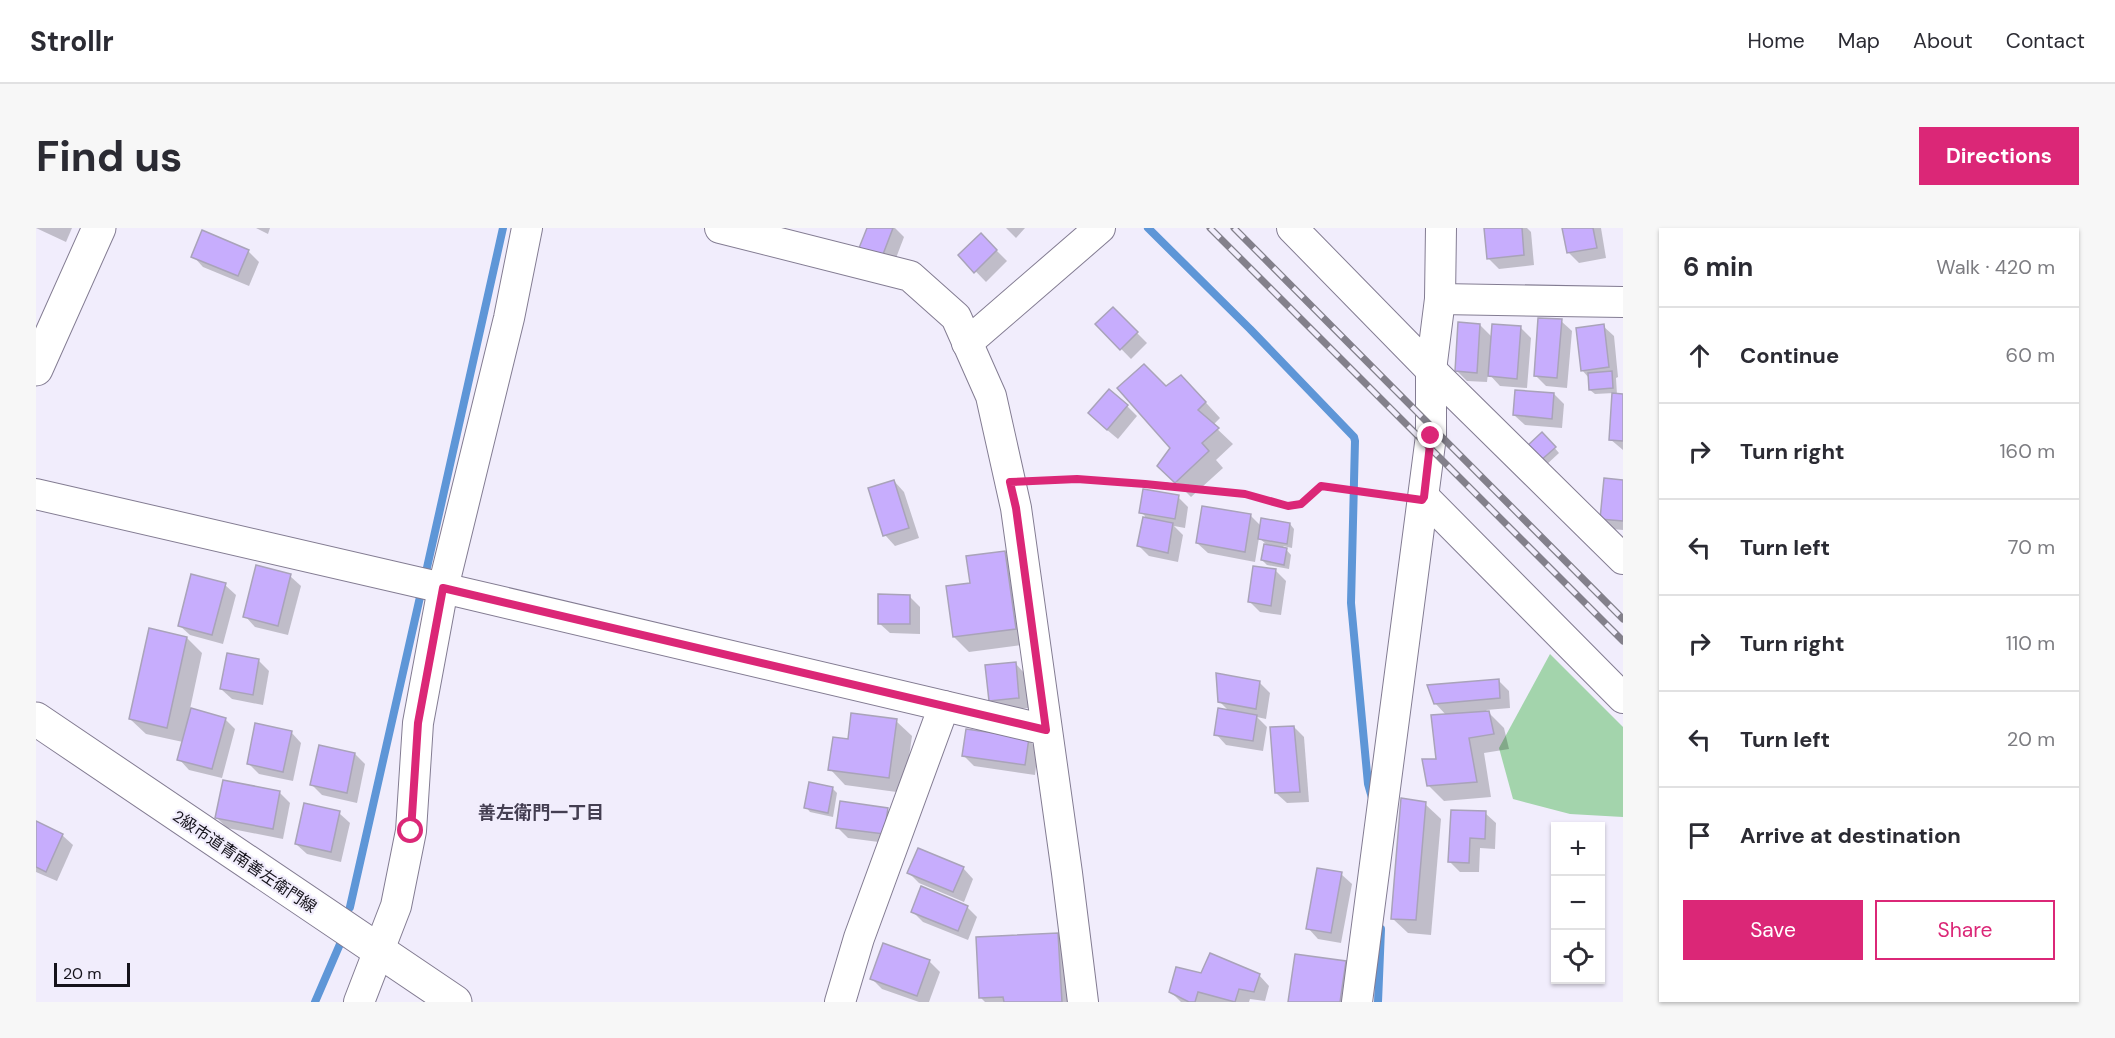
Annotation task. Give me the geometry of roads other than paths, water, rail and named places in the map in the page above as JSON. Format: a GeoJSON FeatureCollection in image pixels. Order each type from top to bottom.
{"type":"FeatureCollection","features":[{"type":"Feature","properties":{"kind":"street"},"geometry":{"type":"LineString","coordinates":[[36,369],[99,228]]}},
{"type":"Feature","properties":{"kind":"street"},"geometry":{"type":"LineString","coordinates":[[359,1002],[396,906],[411,831],[418,723],[443,588],[509,318],[527,228]]}},
{"type":"Feature","properties":{"kind":"street"},"geometry":{"type":"LineString","coordinates":[[720,228],[910,276],[956,317],[991,396],[1016,508],[1083,1002]]}},
{"type":"Feature","properties":{"kind":"street"},"geometry":{"type":"LineString","coordinates":[[967,343],[1100,228]]}},
{"type":"Feature","properties":{"kind":"street"},"geometry":{"type":"LineString","coordinates":[[1292,228],[1431,370],[1623,559]]}},
{"type":"Feature","properties":{"kind":"street"},"geometry":{"type":"LineString","coordinates":[[1357,1002],[1371,910],[1431,436],[1431,370],[1440,299],[1441,228]]}},
{"type":"Feature","properties":{"kind":"street"},"geometry":{"type":"LineString","coordinates":[[1440,299],[1623,302]]}},
{"type":"Feature","properties":{"kind":"street"},"geometry":{"type":"LineString","coordinates":[[36,494],[1046,730]]}},
{"type":"Feature","properties":{"kind":"street"},"geometry":{"type":"LineString","coordinates":[[1423,498],[1623,698]]}},
{"type":"Feature","properties":{"kind":"street"},"geometry":{"type":"LineString","coordinates":[[840,1002],[859,938],[944,706]]}},
{"type":"Feature","properties":{"kind":"street","name":"2級市道青南善左衛門線"},"geometry":{"type":"LineString","coordinates":[[36,719],[454,1002]]}},
{"type":"Feature","properties":{"kind":"waterway"},"geometry":{"type":"LineString","coordinates":[[426,572],[503,228]]}},
{"type":"Feature","properties":{"kind":"waterway"},"geometry":{"type":"LineString","coordinates":[[1148,228],[1354,437],[1351,603],[1368,784],[1372,798]]}},
{"type":"Feature","properties":{"kind":"waterway"},"geometry":{"type":"LineString","coordinates":[[350,907],[420,597]]}},
{"type":"Feature","properties":{"kind":"waterway"},"geometry":{"type":"LineString","coordinates":[[1378,1002],[1381,929]]}},
{"type":"Feature","properties":{"kind":"waterway"},"geometry":{"type":"LineString","coordinates":[[315,1002],[340,944]]}},
{"type":"Feature","properties":{"kind":"railway"},"geometry":{"type":"LineString","coordinates":[[1210,228],[1623,641]]}},
{"type":"Feature","properties":{"kind":"railway"},"geometry":{"type":"LineString","coordinates":[[1234,228],[1623,619]]}},
{"type":"Feature","properties":{"kind":"district","name":"善左衛門一丁目"},"geometry":{"type":"Point","coordinates":[541,813]}}]}
